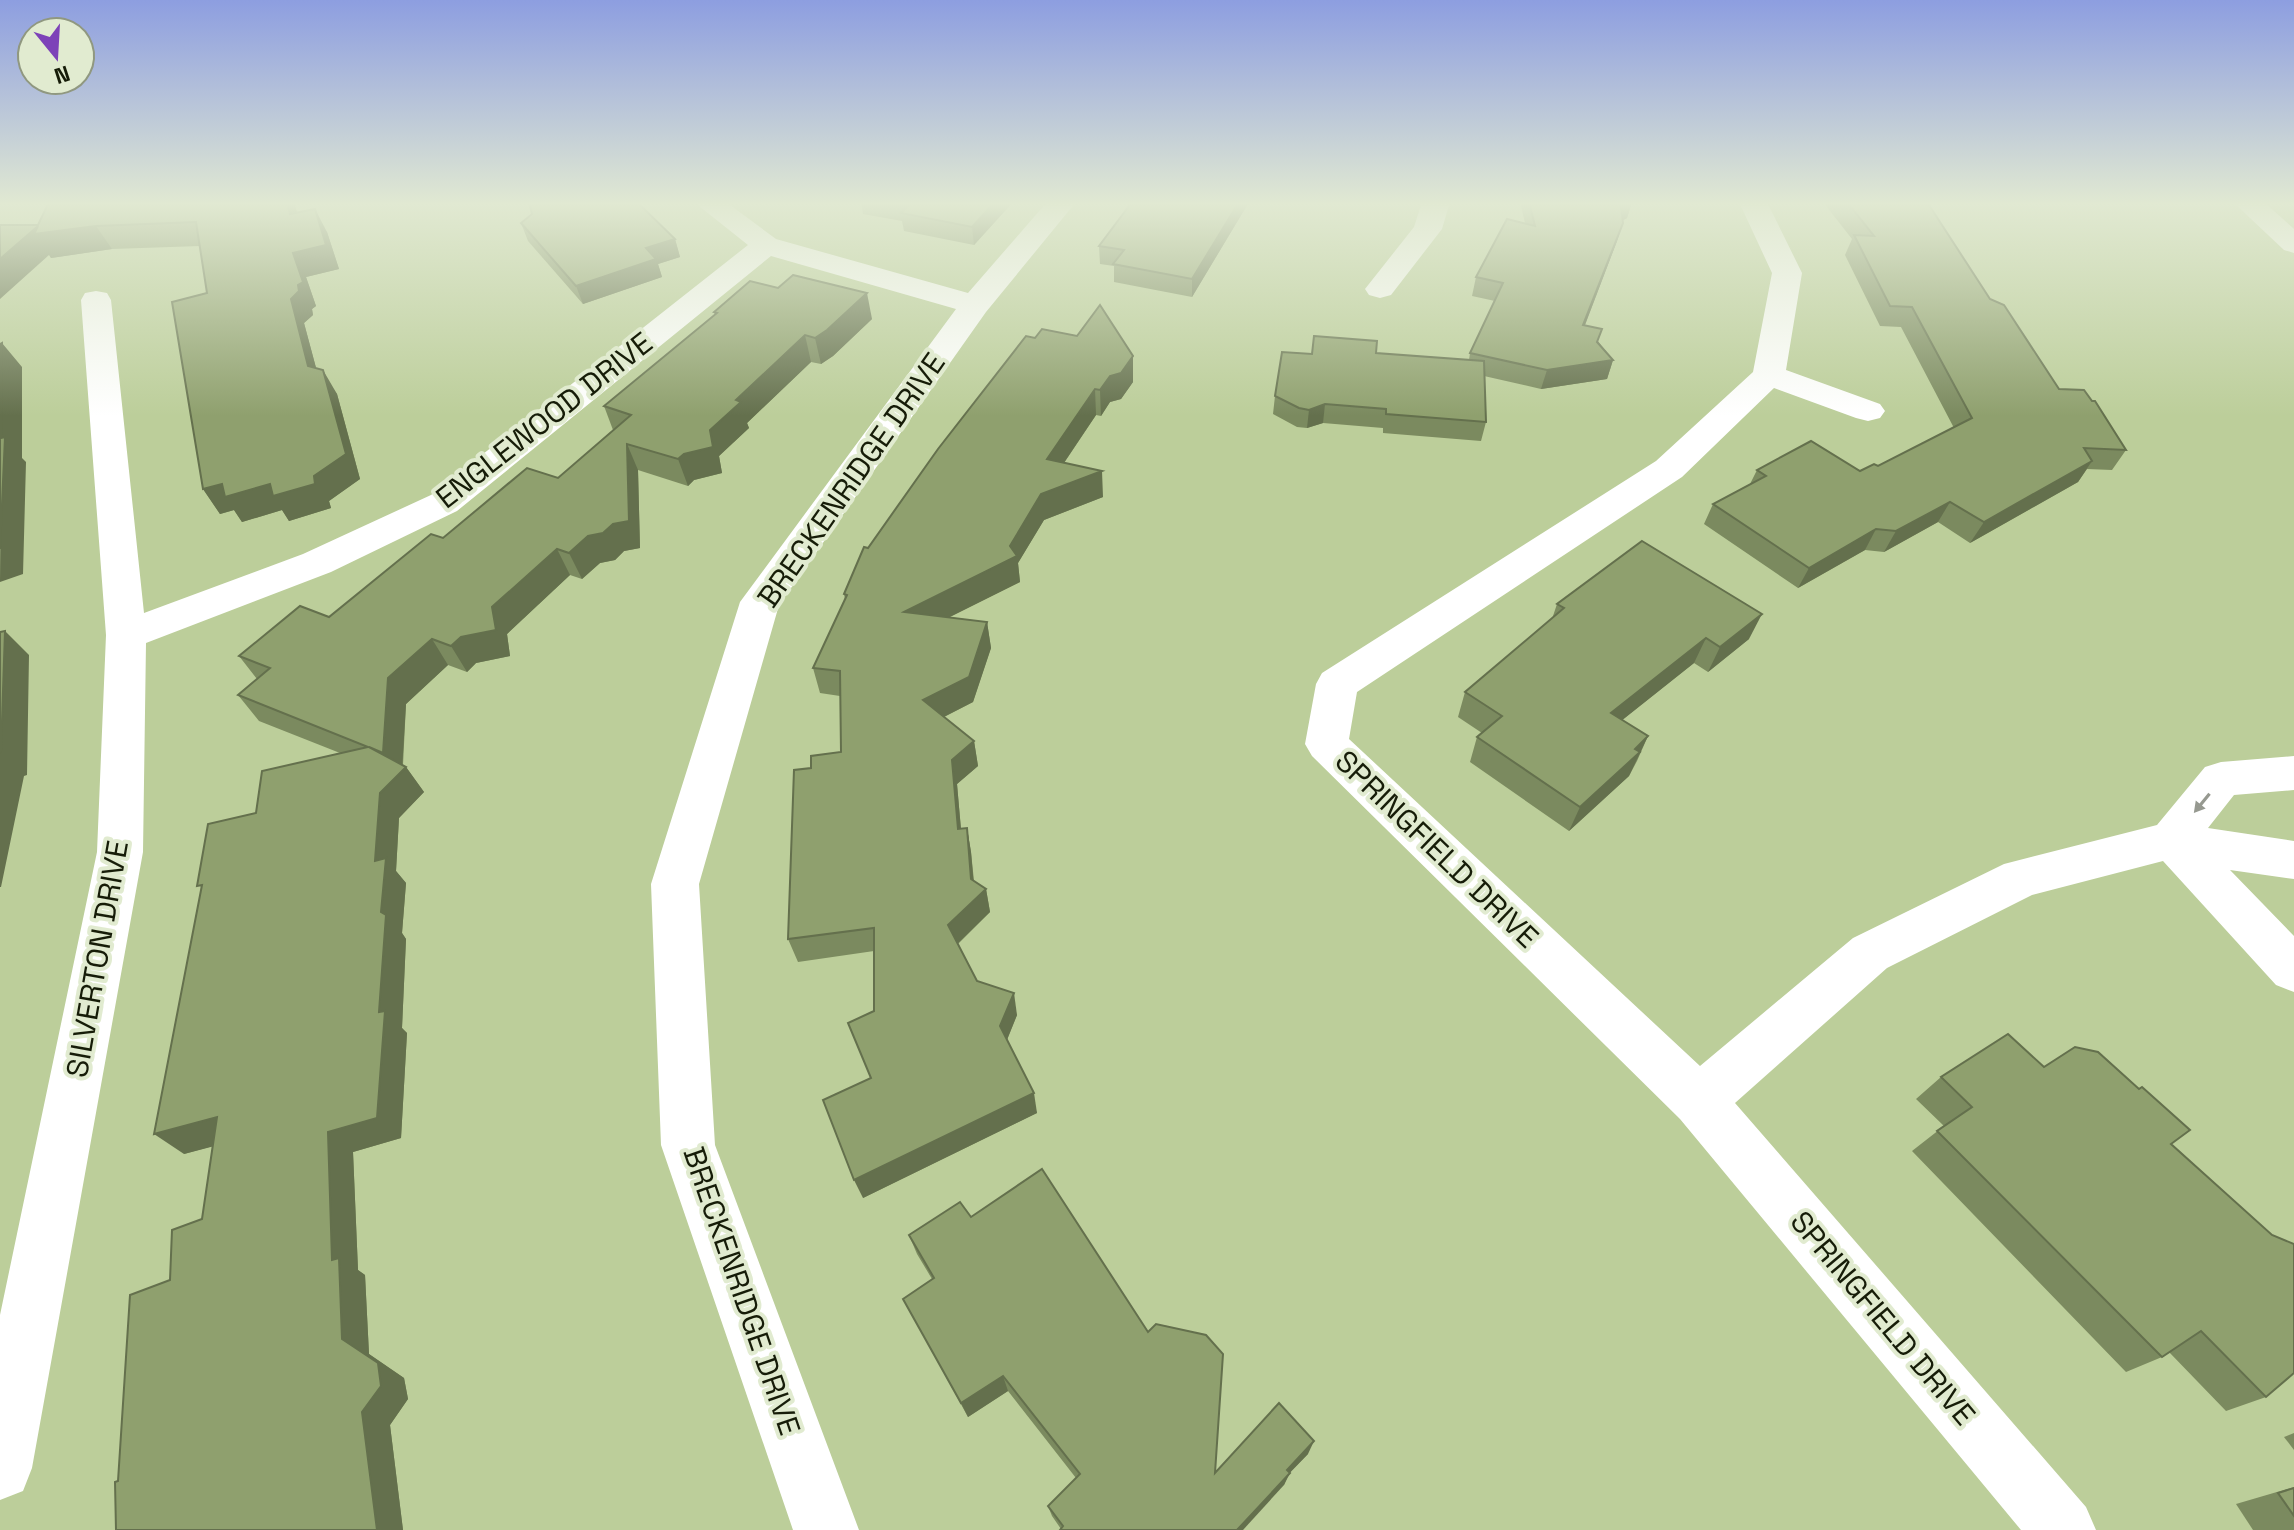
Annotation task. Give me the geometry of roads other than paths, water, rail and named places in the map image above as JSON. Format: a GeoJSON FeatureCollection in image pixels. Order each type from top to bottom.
{"type":"FeatureCollection","features":[{"type":"Feature","properties":{"kind":"street","name":"ENGLEWOOD DRIVE"},"geometry":{"type":"LineString","coordinates":[[126,635],[317,563],[444,503],[731,273]]}},
{"type":"Feature","properties":{"kind":"street"},"geometry":{"type":"LineString","coordinates":[[865,273],[975,305]]}},
{"type":"Feature","properties":{"kind":"street","name":"BRECKENRIDGE DRIVE"},"geometry":{"type":"LineString","coordinates":[[826,1530],[688,1145],[675,884],[760,602],[975,305],[1002,273]]}},
{"type":"Feature","properties":{"kind":"street"},"geometry":{"type":"LineString","coordinates":[[1380,289],[1392,273]]}},
{"type":"Feature","properties":{"kind":"street"},"geometry":{"type":"LineString","coordinates":[[1787,273],[1769,375],[1868,411]]}},
{"type":"Feature","properties":{"kind":"street","name":"SILVERTON DRIVE"},"geometry":{"type":"LineString","coordinates":[[0,1468],[120,852],[126,635],[96,300]]}},
{"type":"Feature","properties":{"kind":"street","name":"SPRINGFIELD DRIVE"},"geometry":{"type":"LineString","coordinates":[[1769,375],[1669,469],[1337,684],[1327,744],[1699,1101],[2063,1530]]}},
{"type":"Feature","properties":{"kind":"street"},"geometry":{"type":"LineString","coordinates":[[2172,840],[2221,779],[2294,773]]}},
{"type":"Feature","properties":{"kind":"street"},"geometry":{"type":"LineString","coordinates":[[2172,840],[2294,970]]}},
{"type":"Feature","properties":{"kind":"street"},"geometry":{"type":"LineString","coordinates":[[1699,1101],[1870,953],[2021,878],[2172,840],[2278,860],[2294,860]]}}]}
